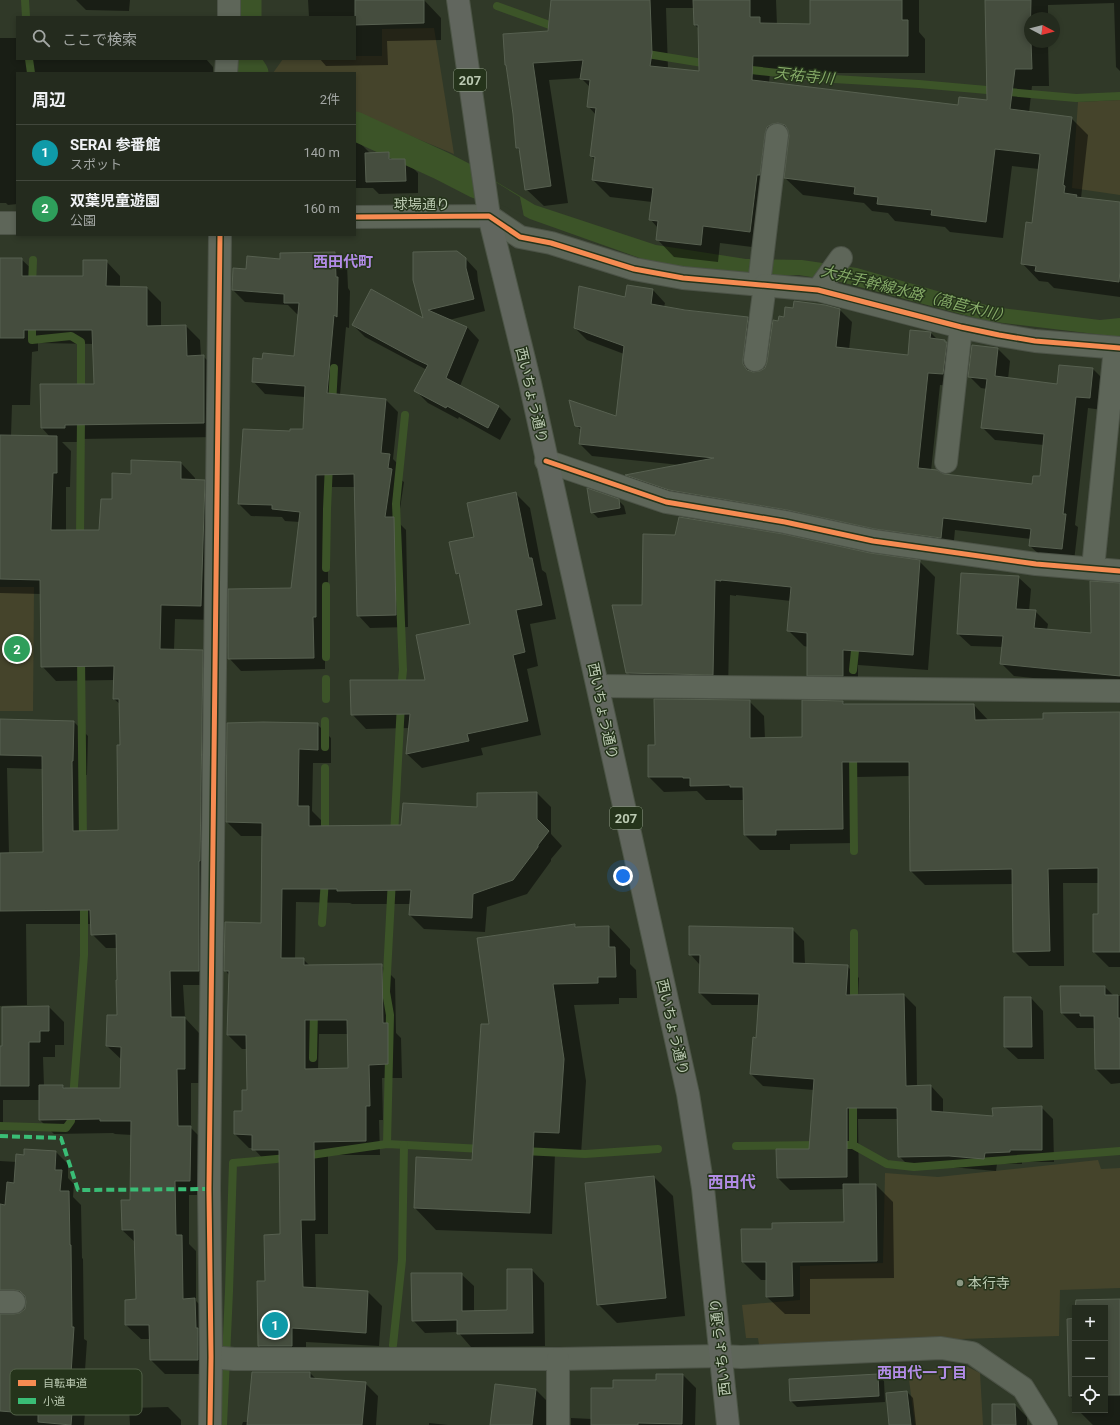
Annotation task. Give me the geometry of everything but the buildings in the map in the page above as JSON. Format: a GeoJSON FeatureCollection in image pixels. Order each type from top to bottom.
{"type":"FeatureCollection","features":[{"type":"Feature","properties":{"kind":"highway","name":"西いちょう通り"},"geometry":{"type":"LineString","coordinates":[[458,0],[489,216],[530,383],[546,461],[598,686],[647,914],[688,1094],[703,1188],[728,1425]]}},
{"type":"Feature","properties":{"kind":"street"},"geometry":{"type":"LineString","coordinates":[[228,16],[229,0]]}},
{"type":"Feature","properties":{"kind":"street"},"geometry":{"type":"LineString","coordinates":[[226,72],[227,60]]}},
{"type":"Feature","properties":{"kind":"street"},"geometry":{"type":"LineString","coordinates":[[755,360],[762,285],[763,253],[777,135]]}},
{"type":"Feature","properties":{"kind":"street"},"geometry":{"type":"LineString","coordinates":[[489,216],[520,237],[552,243],[634,269],[683,278],[818,290],[961,327],[1035,341],[1117,348],[1093,568]]}},
{"type":"Feature","properties":{"kind":"street","name":"球場通り"},"geometry":{"type":"LineString","coordinates":[[356,217],[489,216]]}},
{"type":"Feature","properties":{"kind":"street"},"geometry":{"type":"LineString","coordinates":[[0,223],[16,223]]}},
{"type":"Feature","properties":{"kind":"street"},"geometry":{"type":"LineString","coordinates":[[210,1425],[221,1358],[209,1189],[220,236]]}},
{"type":"Feature","properties":{"kind":"street"},"geometry":{"type":"LineString","coordinates":[[818,290],[841,258]]}},
{"type":"Feature","properties":{"kind":"street"},"geometry":{"type":"LineString","coordinates":[[946,462],[961,327]]}},
{"type":"Feature","properties":{"kind":"street"},"geometry":{"type":"LineString","coordinates":[[546,461],[666,502],[785,522],[873,541],[1036,564],[1120,570]]}},
{"type":"Feature","properties":{"kind":"street"},"geometry":{"type":"LineString","coordinates":[[598,686],[1120,692]]}},
{"type":"Feature","properties":{"kind":"street"},"geometry":{"type":"LineString","coordinates":[[221,1358],[558,1359],[721,1356],[741,1357],[941,1348],[972,1353],[1023,1388],[1046,1425]]}},
{"type":"Feature","properties":{"kind":"street"},"geometry":{"type":"LineString","coordinates":[[558,1359],[558,1425]]}},
{"type":"Feature","properties":{"kind":"shaded area"},"geometry":{"type":"Polygon","coordinates":[[[434,28],[454,154],[356,113],[356,72],[274,72],[282,60],[356,60],[356,56],[382,56],[382,29],[434,28]]]}},
{"type":"Feature","properties":{"kind":"shaded area"},"geometry":{"type":"Polygon","coordinates":[[[1120,100],[1120,195],[1072,188],[1078,102],[1120,100]]]}},
{"type":"Feature","properties":{"kind":"shaded area"},"geometry":{"type":"Polygon","coordinates":[[[0,587],[34,587],[33,711],[0,711],[0,587]]]}},
{"type":"Feature","properties":{"kind":"shaded area"},"geometry":{"type":"Polygon","coordinates":[[[1098,1160],[1101,1169],[1120,1168],[1120,1288],[1060,1290],[1059,1336],[759,1345],[758,1338],[746,1338],[742,1305],[800,1300],[800,1266],[883,1263],[885,1173],[938,1177],[1098,1160]]]}},
{"type":"Feature","properties":{"kind":"shaded area"},"geometry":{"type":"Polygon","coordinates":[[[964,1365],[980,1373],[983,1425],[915,1425],[908,1372],[964,1365]]]}},
{"type":"Feature","properties":{"kind":"water"},"geometry":{"type":"Polygon","coordinates":[[[450,155],[535,205],[656,245],[746,259],[802,260],[857,268],[993,307],[1100,320],[1120,318],[1120,337],[987,321],[841,282],[799,275],[736,277],[651,262],[530,219],[438,171],[450,155]]]}},
{"type":"Feature","properties":{"kind":"pier"},"geometry":{"type":"Polygon","coordinates":[[[458,159],[520,197],[524,217],[444,174],[458,159]]]}},
{"type":"Feature","properties":{"kind":"waterway"},"geometry":{"type":"LineString","coordinates":[[25,0],[26,16]]}},
{"type":"Feature","properties":{"kind":"waterway","name":"大井手幹線水路（萵苣木川）"},"geometry":{"type":"LineString","coordinates":[[247,0],[247,16]]}},
{"type":"Feature","properties":{"kind":"waterway","name":"天祐寺川"},"geometry":{"type":"LineString","coordinates":[[497,6],[558,28]]}},
{"type":"Feature","properties":{"kind":"waterway","name":"天祐寺川"},"geometry":{"type":"LineString","coordinates":[[641,53],[709,64]]}},
{"type":"Feature","properties":{"kind":"waterway"},"geometry":{"type":"LineString","coordinates":[[29,60],[31,72]]}},
{"type":"Feature","properties":{"kind":"waterway","name":"大井手幹線水路（萵苣木川）"},"geometry":{"type":"LineString","coordinates":[[247,60],[253,72]]}},
{"type":"Feature","properties":{"kind":"waterway","name":"天祐寺川"},"geometry":{"type":"LineString","coordinates":[[742,69],[834,79],[919,84],[1076,98],[1120,96]]}},
{"type":"Feature","properties":{"kind":"waterway","name":"大井手幹線水路（萵苣木川）"},"geometry":{"type":"LineString","coordinates":[[356,126],[442,166],[477,184]]}},
{"type":"Feature","properties":{"kind":"waterway"},"geometry":{"type":"LineString","coordinates":[[32,286],[33,260]]}},
{"type":"Feature","properties":{"kind":"waterway"},"geometry":{"type":"LineString","coordinates":[[32,320],[32,340],[71,336],[81,342],[81,393]]}},
{"type":"Feature","properties":{"kind":"waterway"},"geometry":{"type":"LineString","coordinates":[[332,405],[334,368]]}},
{"type":"Feature","properties":{"kind":"waterway"},"geometry":{"type":"LineString","coordinates":[[80,539],[81,415]]}},
{"type":"Feature","properties":{"kind":"waterway"},"geometry":{"type":"LineString","coordinates":[[401,690],[403,670],[396,504],[405,415]]}},
{"type":"Feature","properties":{"kind":"waterway"},"geometry":{"type":"LineString","coordinates":[[326,568],[329,464]]}},
{"type":"Feature","properties":{"kind":"waterway"},"geometry":{"type":"LineString","coordinates":[[326,586],[326,657]]}},
{"type":"Feature","properties":{"kind":"waterway"},"geometry":{"type":"LineString","coordinates":[[853,670],[856,641]]}},
{"type":"Feature","properties":{"kind":"waterway"},"geometry":{"type":"LineString","coordinates":[[81,657],[83,841]]}},
{"type":"Feature","properties":{"kind":"waterway"},"geometry":{"type":"LineString","coordinates":[[326,679],[326,699]]}},
{"type":"Feature","properties":{"kind":"waterway"},"geometry":{"type":"LineString","coordinates":[[394,836],[401,704]]}},
{"type":"Feature","properties":{"kind":"waterway"},"geometry":{"type":"LineString","coordinates":[[325,721],[325,747]]}},
{"type":"Feature","properties":{"kind":"waterway"},"geometry":{"type":"LineString","coordinates":[[853,751],[854,851]]}},
{"type":"Feature","properties":{"kind":"waterway"},"geometry":{"type":"LineString","coordinates":[[325,768],[325,837]]}},
{"type":"Feature","properties":{"kind":"waterway"},"geometry":{"type":"LineString","coordinates":[[322,923],[325,879]]}},
{"type":"Feature","properties":{"kind":"waterway"},"geometry":{"type":"LineString","coordinates":[[387,1144],[390,1015],[386,992],[392,879]]}},
{"type":"Feature","properties":{"kind":"waterway"},"geometry":{"type":"LineString","coordinates":[[73,1099],[84,955],[84,901]]}},
{"type":"Feature","properties":{"kind":"waterway"},"geometry":{"type":"LineString","coordinates":[[854,933],[854,994]]}},
{"type":"Feature","properties":{"kind":"waterway"},"geometry":{"type":"LineString","coordinates":[[313,1058],[314,1010]]}},
{"type":"Feature","properties":{"kind":"waterway"},"geometry":{"type":"LineString","coordinates":[[853,1099],[853,1145]]}},
{"type":"Feature","properties":{"kind":"waterway"},"geometry":{"type":"LineString","coordinates":[[0,1126],[66,1128],[71,1121],[72,1110]]}},
{"type":"Feature","properties":{"kind":"waterway"},"geometry":{"type":"LineString","coordinates":[[304,1156],[387,1144],[483,1149]]}},
{"type":"Feature","properties":{"kind":"waterway"},"geometry":{"type":"LineString","coordinates":[[393,1345],[402,1260],[404,1145]]}},
{"type":"Feature","properties":{"kind":"waterway"},"geometry":{"type":"LineString","coordinates":[[736,1146],[819,1145]]}},
{"type":"Feature","properties":{"kind":"waterway"},"geometry":{"type":"LineString","coordinates":[[837,1145],[853,1145],[887,1164],[914,1167],[1120,1151]]}},
{"type":"Feature","properties":{"kind":"waterway"},"geometry":{"type":"LineString","coordinates":[[523,1151],[585,1154],[658,1149]]}},
{"type":"Feature","properties":{"kind":"waterway"},"geometry":{"type":"LineString","coordinates":[[223,1425],[233,1163],[288,1158]]}},
{"type":"Feature","properties":{"kind":"marked path"},"geometry":{"type":"LineString","coordinates":[[0,1136],[61,1138],[78,1190],[209,1189]]}},
{"type":"Feature","properties":{"kind":"cycle path"},"geometry":{"type":"LineString","coordinates":[[356,217],[489,216],[520,237],[551,243],[634,269],[683,278],[818,290],[961,327],[999,335],[1035,341],[1120,348]]}},
{"type":"Feature","properties":{"kind":"cycle path"},"geometry":{"type":"LineString","coordinates":[[210,1425],[211,1357],[209,1189],[220,236]]}},
{"type":"Feature","properties":{"kind":"cycle path"},"geometry":{"type":"LineString","coordinates":[[546,461],[666,502],[785,522],[873,541],[1036,564],[1120,571]]}},
{"type":"Feature","properties":{"kind":"place","name":"双葉児童遊園"},"geometry":{"type":"Point","coordinates":[17,649]}},
{"type":"Feature","properties":{"kind":"place","name":"本行寺"},"geometry":{"type":"Point","coordinates":[960,1283]}},
{"type":"Feature","properties":{"kind":"place","name":"SERAI 参番館"},"geometry":{"type":"Point","coordinates":[275,1325]}},
{"type":"Feature","properties":{"kind":"district","name":"西田代町"},"geometry":{"type":"Point","coordinates":[343,262]}},
{"type":"Feature","properties":{"kind":"district","name":"西田代"},"geometry":{"type":"Point","coordinates":[732,1182]}},
{"type":"Feature","properties":{"kind":"district","name":"西田代一丁目"},"geometry":{"type":"Point","coordinates":[922,1373]}}]}
